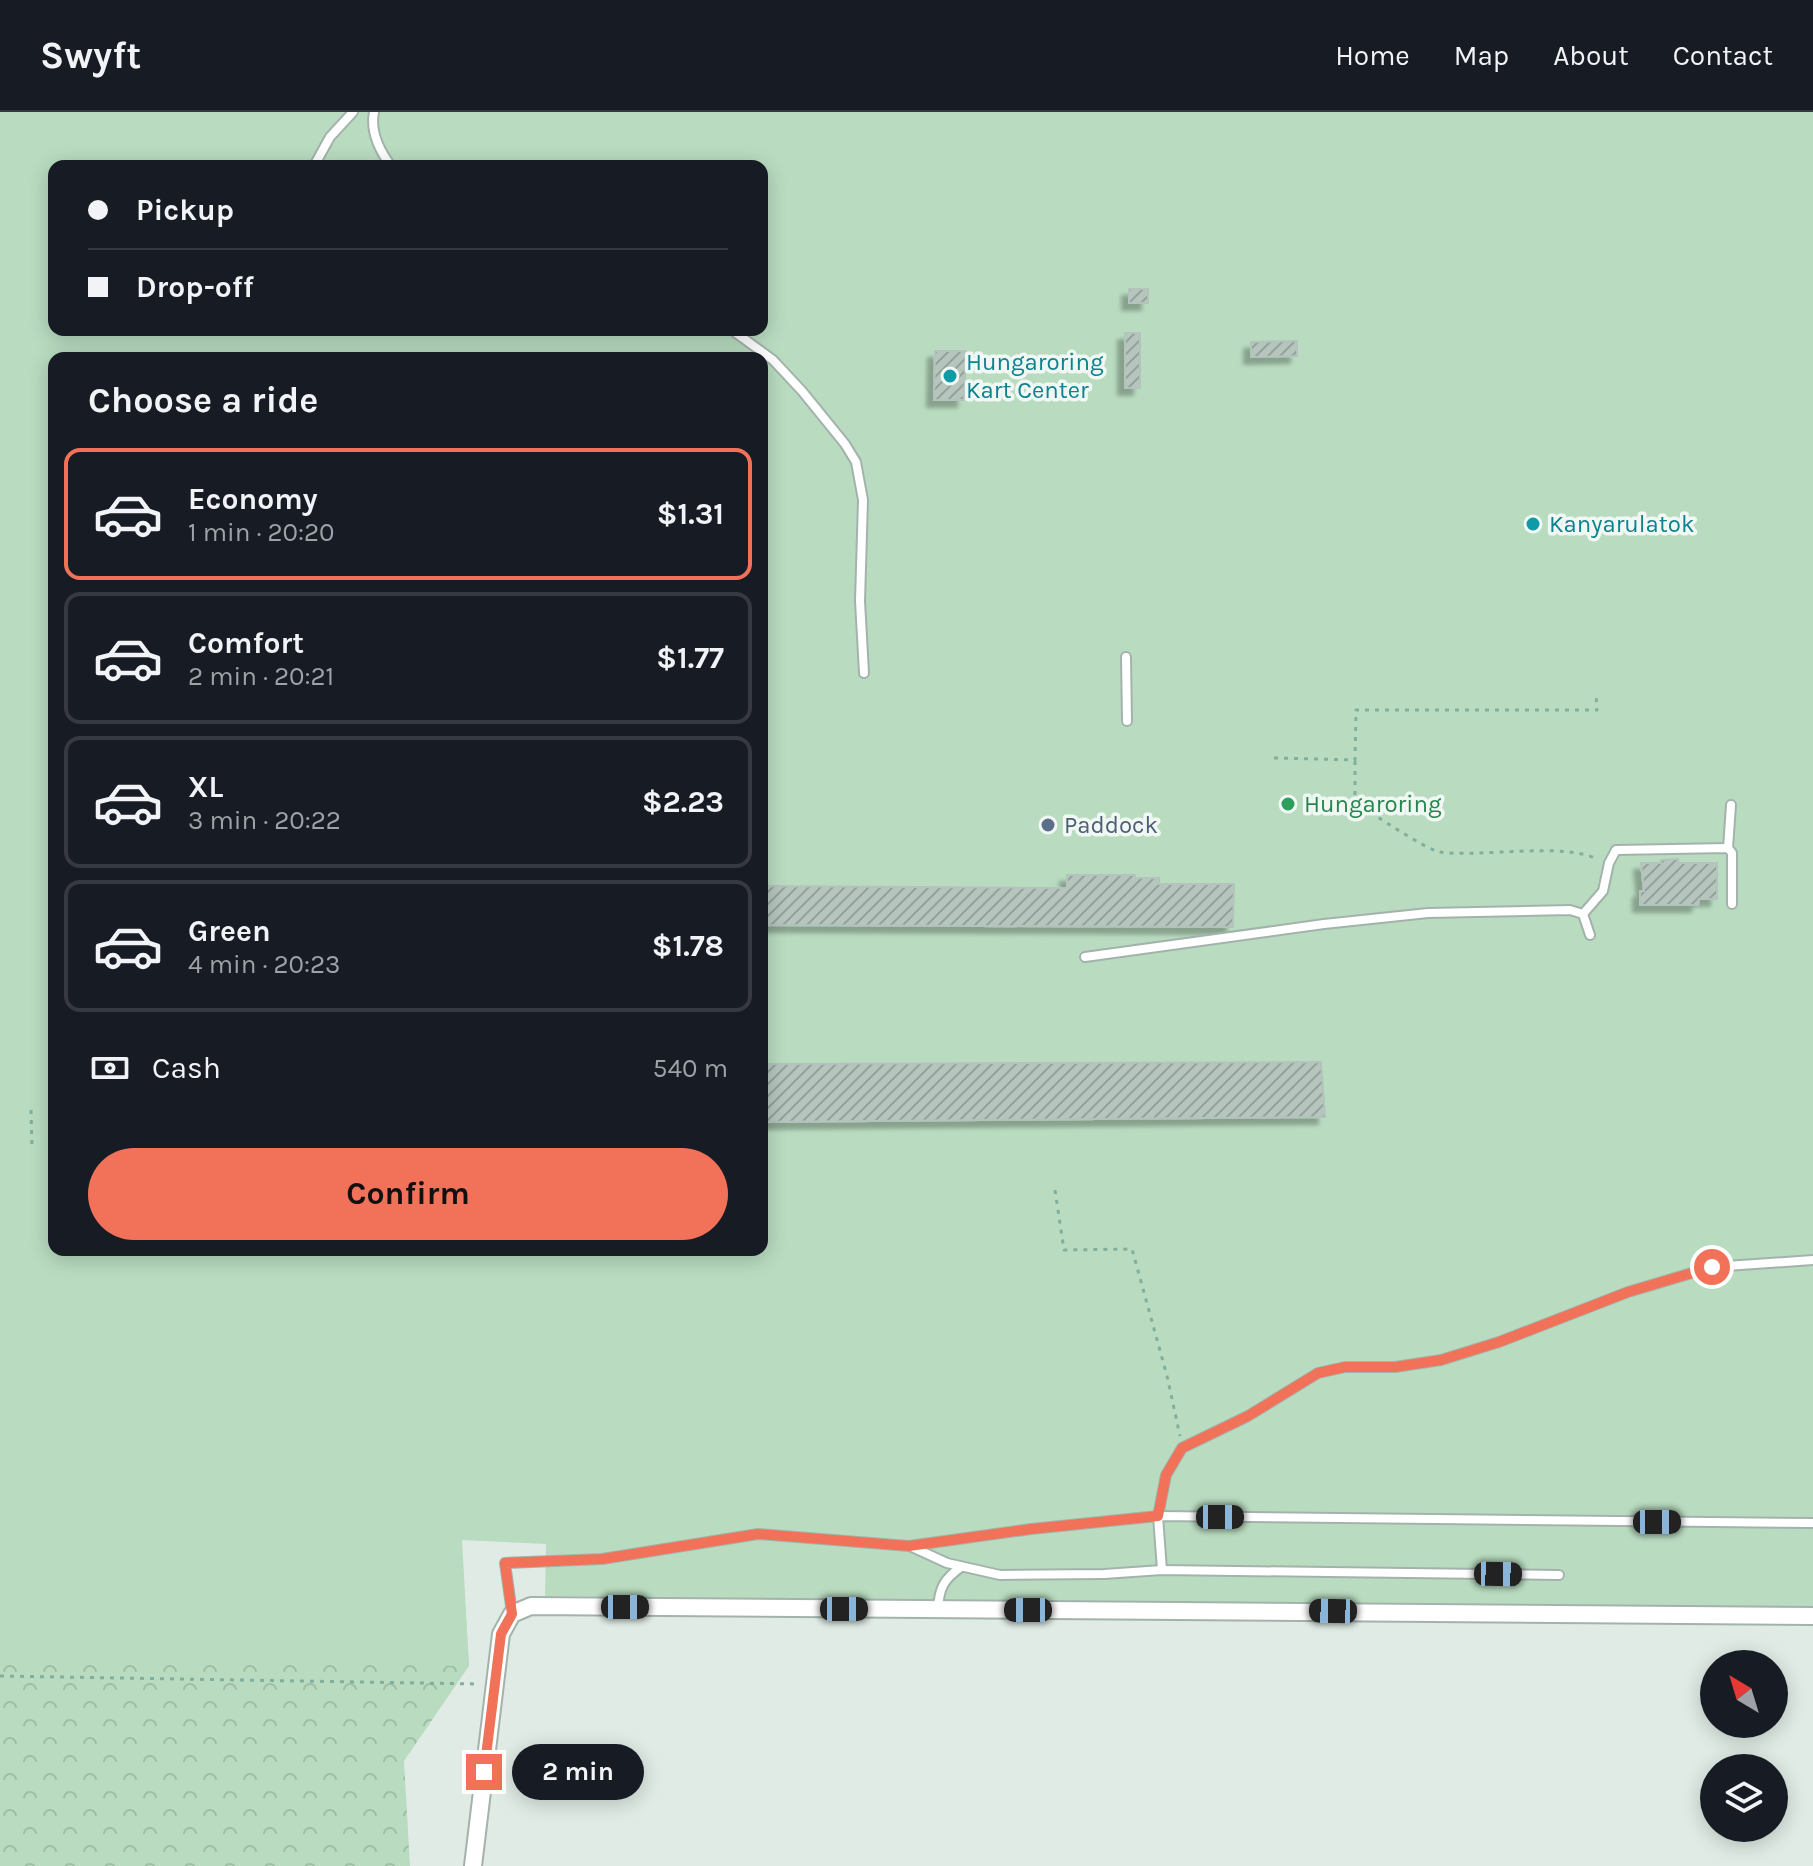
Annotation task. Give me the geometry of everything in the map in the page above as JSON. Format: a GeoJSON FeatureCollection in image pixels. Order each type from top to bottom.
{"type":"FeatureCollection","features":[{"type":"Feature","properties":{"kind":"street"},"geometry":{"type":"LineString","coordinates":[[473,1866],[501,1634],[512,1614],[531,1606],[1813,1616]]}},
{"type":"Feature","properties":{"kind":"lane"},"geometry":{"type":"LineString","coordinates":[[317,160],[330,137],[353,112]]}},
{"type":"Feature","properties":{"kind":"lane"},"geometry":{"type":"LineString","coordinates":[[374,112],[375,137],[387,160]]}},
{"type":"Feature","properties":{"kind":"lane"},"geometry":{"type":"LineString","coordinates":[[740,336],[762,352]]}},
{"type":"Feature","properties":{"kind":"lane"},"geometry":{"type":"LineString","coordinates":[[768,356],[831,427],[856,462],[863,500],[860,601],[864,673]]}},
{"type":"Feature","properties":{"kind":"lane"},"geometry":{"type":"LineString","coordinates":[[1126,657],[1127,721]]}},
{"type":"Feature","properties":{"kind":"lane"},"geometry":{"type":"LineString","coordinates":[[1731,805],[1728,848],[1732,853],[1732,904]]}},
{"type":"Feature","properties":{"kind":"lane"},"geometry":{"type":"LineString","coordinates":[[1583,914],[1603,891],[1609,863],[1616,850],[1728,848]]}},
{"type":"Feature","properties":{"kind":"lane"},"geometry":{"type":"LineString","coordinates":[[1085,957],[1428,913],[1570,910],[1583,914]]}},
{"type":"Feature","properties":{"kind":"lane"},"geometry":{"type":"LineString","coordinates":[[1583,914],[1590,935]]}},
{"type":"Feature","properties":{"kind":"lane"},"geometry":{"type":"LineString","coordinates":[[1162,1570],[1158,1516],[1166,1475],[1182,1448],[1248,1416],[1318,1373],[1345,1367],[1395,1367],[1441,1360],[1499,1342],[1628,1292],[1712,1267],[1813,1260]]}},
{"type":"Feature","properties":{"kind":"lane"},"geometry":{"type":"LineString","coordinates":[[512,1614],[505,1563],[602,1559],[758,1534],[909,1546],[1158,1516],[1813,1523]]}},
{"type":"Feature","properties":{"kind":"lane"},"geometry":{"type":"LineString","coordinates":[[909,1546],[947,1563],[1000,1575],[1162,1570],[1559,1575]]}},
{"type":"Feature","properties":{"kind":"lane"},"geometry":{"type":"LineString","coordinates":[[938,1610],[940,1587],[948,1576],[961,1567]]}},
{"type":"Feature","properties":{"kind":"path"},"geometry":{"type":"LineString","coordinates":[[1596,695],[1597,710],[1356,710],[1355,803],[1437,852],[1566,852],[1592,856],[1601,865]]}},
{"type":"Feature","properties":{"kind":"path"},"geometry":{"type":"LineString","coordinates":[[1274,758],[1355,760]]}},
{"type":"Feature","properties":{"kind":"path"},"geometry":{"type":"LineString","coordinates":[[31,1110],[32,1149]]}},
{"type":"Feature","properties":{"kind":"path"},"geometry":{"type":"LineString","coordinates":[[1055,1190],[1064,1250],[1132,1249],[1167,1376],[1182,1448]]}},
{"type":"Feature","properties":{"kind":"path"},"geometry":{"type":"LineString","coordinates":[[0,1676],[495,1684]]}},
{"type":"Feature","properties":{"kind":"green space","name":"Hungaroring"},"geometry":{"type":"Polygon","coordinates":[[[0,112],[1813,112],[1813,1610],[545,1596],[546,1544],[462,1540],[469,1666],[0,1659],[0,112]]]}},
{"type":"Feature","properties":{"kind":"green space"},"geometry":{"type":"Polygon","coordinates":[[[0,1166],[48,1241],[48,1256],[62,1256],[461,1540],[469,1666],[404,1761],[410,1866],[0,1866],[0,1166]]]}},
{"type":"Feature","properties":{"kind":"building"},"geometry":{"type":"Polygon","coordinates":[[[1129,289],[1148,289],[1148,303],[1129,303],[1129,289]]]}},
{"type":"Feature","properties":{"kind":"building"},"geometry":{"type":"Polygon","coordinates":[[[1125,333],[1140,333],[1140,388],[1125,388],[1125,333]]]}},
{"type":"Feature","properties":{"kind":"building"},"geometry":{"type":"Polygon","coordinates":[[[1297,341],[1297,356],[1251,357],[1251,342],[1297,341]]]}},
{"type":"Feature","properties":{"kind":"building","name":"Hungaroring Kart Center"},"geometry":{"type":"Polygon","coordinates":[[[935,351],[966,351],[964,400],[934,400],[935,351]]]}},
{"type":"Feature","properties":{"kind":"building"},"geometry":{"type":"Polygon","coordinates":[[[1678,859],[1678,863],[1717,863],[1717,899],[1699,899],[1698,905],[1640,905],[1640,891],[1644,891],[1641,863],[1678,859]]]}},
{"type":"Feature","properties":{"kind":"building"},"geometry":{"type":"Polygon","coordinates":[[[1067,875],[1135,875],[1135,878],[1159,878],[1159,884],[1234,884],[1233,927],[768,925],[768,886],[1067,888],[1067,875]]]}},
{"type":"Feature","properties":{"kind":"building"},"geometry":{"type":"Polygon","coordinates":[[[1321,1062],[1325,1117],[768,1122],[768,1064],[1321,1062]]]}},
{"type":"Feature","properties":{"kind":"place","name":"Hungaroring Kart Center"},"geometry":{"type":"Point","coordinates":[950,376]}},
{"type":"Feature","properties":{"kind":"place","name":"Kanyarulatok"},"geometry":{"type":"Point","coordinates":[1533,524]}},
{"type":"Feature","properties":{"kind":"place","name":"Hungaroring"},"geometry":{"type":"Point","coordinates":[1288,804]}},
{"type":"Feature","properties":{"kind":"place","name":"Paddock"},"geometry":{"type":"Point","coordinates":[1048,825]}},
{"type":"Feature","properties":{"kind":"route"},"geometry":{"type":"LineString","coordinates":[[484,1772],[501,1634],[512,1614],[505,1563],[602,1559],[758,1534],[840,1543],[909,1546],[1158,1516],[1166,1475],[1182,1448],[1248,1416],[1318,1373],[1345,1367],[1395,1367],[1441,1360],[1499,1342],[1628,1292],[1712,1267]]}}]}
